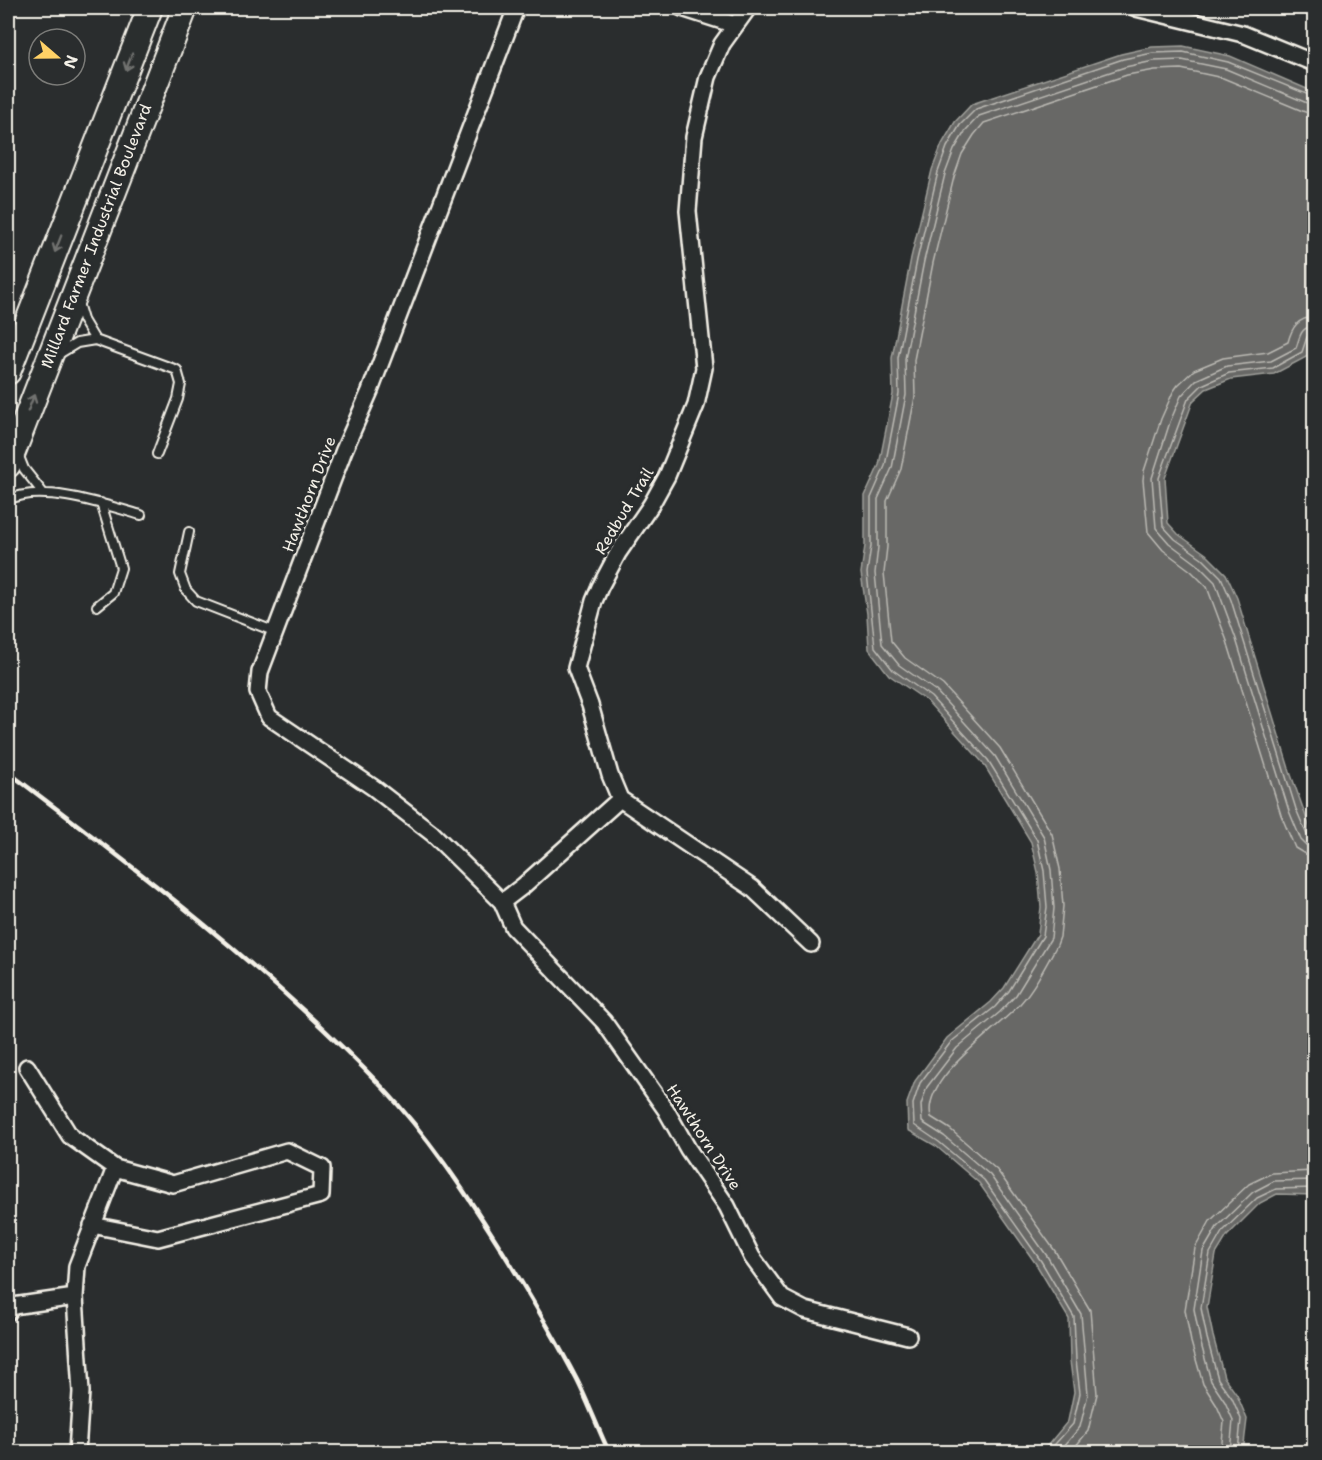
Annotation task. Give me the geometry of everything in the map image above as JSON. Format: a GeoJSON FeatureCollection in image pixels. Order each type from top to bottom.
{"type":"FeatureCollection","features":[{"type":"Feature","properties":{"kind":"main road","name":"Millard Farmer Industrial Boulevard"},"geometry":{"type":"LineString","coordinates":[[8,372],[150,8]]}},
{"type":"Feature","properties":{"kind":"main road","name":"Millard Farmer Industrial Boulevard"},"geometry":{"type":"LineString","coordinates":[[11,455],[185,8]]}},
{"type":"Feature","properties":{"kind":"street","name":"Hawthorn Drive"},"geometry":{"type":"LineString","coordinates":[[516,8],[260,672],[258,692],[269,717],[374,788],[432,833],[502,902],[513,927],[604,1022],[666,1110],[688,1149],[727,1206],[752,1257],[782,1298],[805,1310],[908,1336]]}},
{"type":"Feature","properties":{"kind":"street"},"geometry":{"type":"LineString","coordinates":[[682,8],[735,25]]}},
{"type":"Feature","properties":{"kind":"street","name":"Redbud Trail"},"geometry":{"type":"LineString","coordinates":[[620,799],[610,775],[590,705],[576,668],[600,587],[618,553],[651,505],[667,476],[696,405],[705,368],[688,211],[693,147],[708,77],[722,44],[748,8]]}},
{"type":"Feature","properties":{"kind":"street"},"geometry":{"type":"LineString","coordinates":[[1136,8],[1243,34],[1314,63]]}},
{"type":"Feature","properties":{"kind":"street"},"geometry":{"type":"LineString","coordinates":[[502,902],[620,799],[752,888],[811,944]]}},
{"type":"Feature","properties":{"kind":"street"},"geometry":{"type":"LineString","coordinates":[[27,1067],[70,1136],[115,1168],[173,1184],[287,1151],[322,1168],[321,1195],[158,1238],[92,1225]]}},
{"type":"Feature","properties":{"kind":"street"},"geometry":{"type":"LineString","coordinates":[[77,1452],[81,1392],[75,1297],[77,1266],[115,1168]]}},
{"type":"Feature","properties":{"kind":"street"},"geometry":{"type":"LineString","coordinates":[[8,1311],[13,1306],[75,1297]]}},
{"type":"Feature","properties":{"kind":"lane"},"geometry":{"type":"LineString","coordinates":[[75,292],[83,320],[95,340]]}},
{"type":"Feature","properties":{"kind":"lane"},"geometry":{"type":"LineString","coordinates":[[48,360],[77,343],[95,340],[177,370],[181,384],[178,399],[157,454]]}},
{"type":"Feature","properties":{"kind":"lane"},"geometry":{"type":"LineString","coordinates":[[11,455],[43,493]]}},
{"type":"Feature","properties":{"kind":"lane"},"geometry":{"type":"LineString","coordinates":[[8,500],[17,495],[43,493],[101,503],[141,515]]}},
{"type":"Feature","properties":{"kind":"lane"},"geometry":{"type":"LineString","coordinates":[[97,606],[113,592],[121,568],[101,503]]}},
{"type":"Feature","properties":{"kind":"lane"},"geometry":{"type":"LineString","coordinates":[[189,532],[180,574],[186,590],[195,601],[276,632]]}},
{"type":"Feature","properties":{"kind":"water"},"geometry":{"type":"Polygon","coordinates":[[[1183,46],[1230,56],[1314,92],[1314,331],[1308,356],[1274,374],[1231,379],[1206,389],[1193,401],[1165,478],[1168,523],[1178,534],[1206,554],[1226,574],[1237,598],[1290,772],[1314,839],[1314,1195],[1277,1194],[1260,1203],[1227,1236],[1216,1254],[1207,1307],[1224,1377],[1237,1395],[1247,1419],[1243,1452],[1038,1452],[1048,1445],[1068,1421],[1074,1392],[1070,1361],[1069,1319],[1036,1264],[979,1183],[936,1146],[908,1130],[907,1103],[915,1081],[947,1038],[991,1002],[1004,988],[1038,934],[1041,907],[1038,872],[1031,842],[983,763],[927,701],[889,675],[869,649],[861,573],[865,546],[865,496],[879,465],[893,394],[892,358],[911,258],[932,170],[942,144],[955,122],[972,104],[1121,54],[1152,47],[1183,46]]]}},
{"type":"Feature","properties":{"kind":"railway"},"geometry":{"type":"LineString","coordinates":[[8,772],[106,846],[249,962],[340,1045],[399,1106],[458,1183],[519,1278],[577,1380],[609,1452]]}}]}
